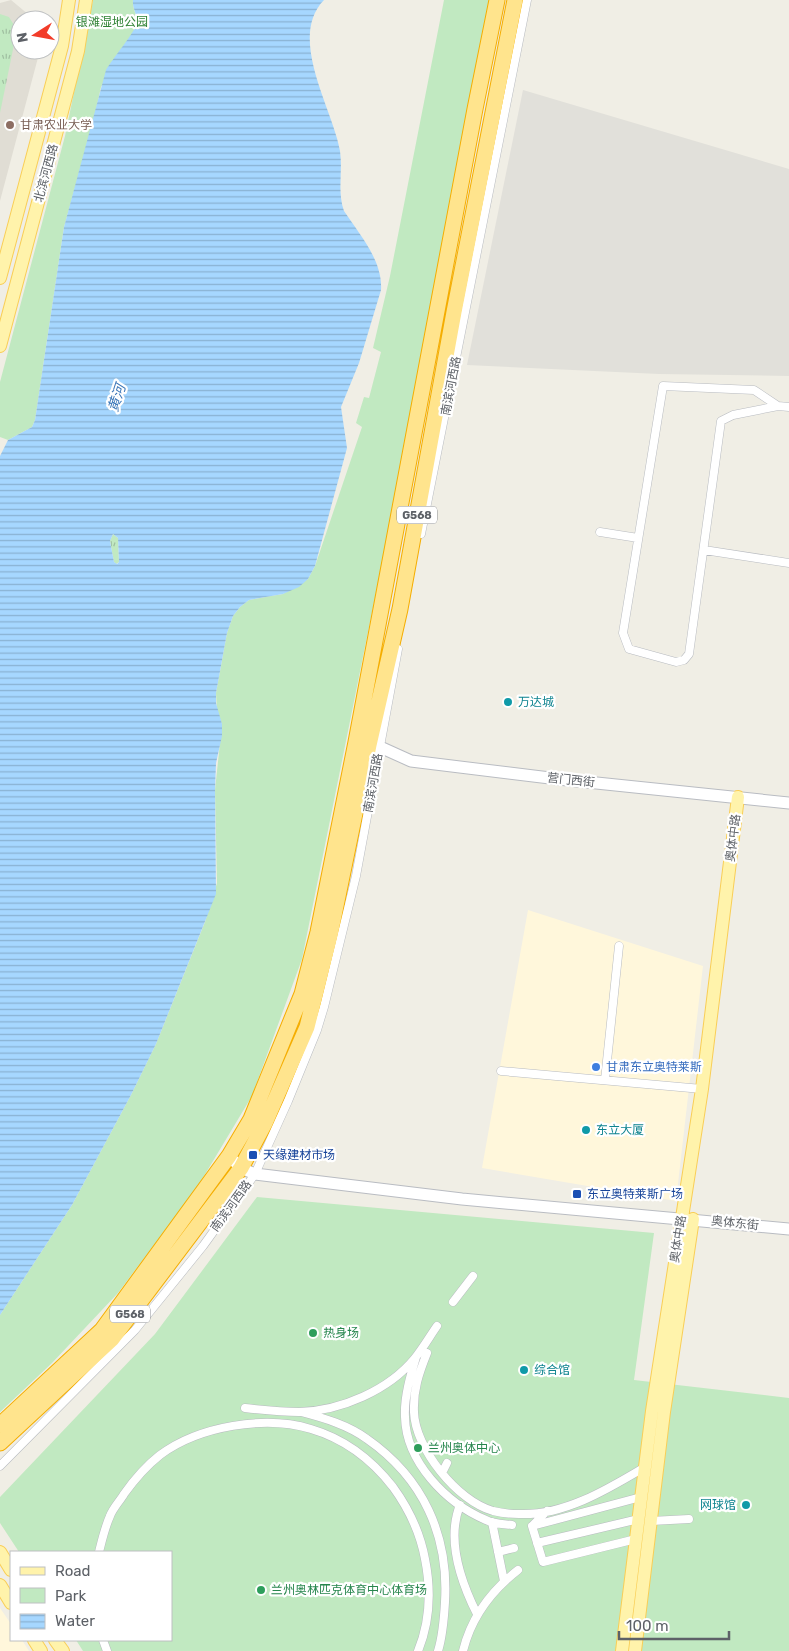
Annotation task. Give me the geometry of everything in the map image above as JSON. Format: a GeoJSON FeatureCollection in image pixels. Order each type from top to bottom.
{"type":"FeatureCollection","features":[{"type":"Feature","properties":{"kind":"highway","name":"南滨河西路"},"geometry":{"type":"LineString","coordinates":[[0,1444],[112,1339],[248,1171],[265,1123],[307,1027],[330,935],[368,744],[381,606],[471,128],[498,0]]}},
{"type":"Feature","properties":{"kind":"highway","name":"南滨河西路"},"geometry":{"type":"LineString","coordinates":[[0,1425],[102,1330],[230,1156],[251,1119],[302,994],[403,609],[454,312],[515,0]]}},
{"type":"Feature","properties":{"kind":"main road","name":"北滨河西路"},"geometry":{"type":"LineString","coordinates":[[0,278],[62,46],[70,0]]}},
{"type":"Feature","properties":{"kind":"main road","name":"北滨河西路"},"geometry":{"type":"LineString","coordinates":[[0,346],[78,51],[86,0]]}},
{"type":"Feature","properties":{"kind":"main road","name":"营门西街"},"geometry":{"type":"LineString","coordinates":[[368,744],[411,761],[789,803]]}},
{"type":"Feature","properties":{"kind":"main road","name":"奥体中路"},"geometry":{"type":"LineString","coordinates":[[634,1651],[645,1520],[687,1219],[738,797]]}},
{"type":"Feature","properties":{"kind":"main road"},"geometry":{"type":"LineString","coordinates":[[230,1156],[248,1171]]}},
{"type":"Feature","properties":{"kind":"main road","name":"奥体东街"},"geometry":{"type":"LineString","coordinates":[[248,1171],[462,1199],[789,1229]]}},
{"type":"Feature","properties":{"kind":"main road","name":"奥体中路"},"geometry":{"type":"LineString","coordinates":[[622,1651],[636,1539],[645,1520],[641,1498],[645,1467],[687,1219]]}},
{"type":"Feature","properties":{"kind":"main road"},"geometry":{"type":"LineString","coordinates":[[0,1552],[10,1568]]}},
{"type":"Feature","properties":{"kind":"main road"},"geometry":{"type":"LineString","coordinates":[[0,1586],[10,1602]]}},
{"type":"Feature","properties":{"kind":"street","name":"南滨河西路"},"geometry":{"type":"LineString","coordinates":[[403,609],[527,0]]}},
{"type":"Feature","properties":{"kind":"street"},"geometry":{"type":"LineString","coordinates":[[778,406],[754,390],[663,386],[623,633],[629,649],[676,662],[684,660],[689,654],[722,421],[733,415],[778,406],[789,407]]}},
{"type":"Feature","properties":{"kind":"street"},"geometry":{"type":"LineString","coordinates":[[600,532],[638,538]]}},
{"type":"Feature","properties":{"kind":"street"},"geometry":{"type":"LineString","coordinates":[[704,550],[789,563]]}},
{"type":"Feature","properties":{"kind":"street"},"geometry":{"type":"LineString","coordinates":[[381,606],[403,609]]}},
{"type":"Feature","properties":{"kind":"street"},"geometry":{"type":"LineString","coordinates":[[605,1080],[618,946]]}},
{"type":"Feature","properties":{"kind":"street"},"geometry":{"type":"LineString","coordinates":[[501,1071],[702,1089]]}},
{"type":"Feature","properties":{"kind":"street","name":"南滨河西路"},"geometry":{"type":"LineString","coordinates":[[0,1466],[135,1330],[203,1246],[248,1171]]}},
{"type":"Feature","properties":{"kind":"street"},"geometry":{"type":"LineString","coordinates":[[453,1302],[473,1276]]}},
{"type":"Feature","properties":{"kind":"street"},"geometry":{"type":"LineString","coordinates":[[301,1412],[353,1400],[378,1388],[403,1370],[416,1357],[437,1326]]}},
{"type":"Feature","properties":{"kind":"street"},"geometry":{"type":"LineString","coordinates":[[427,1353],[415,1384],[414,1414],[422,1443],[436,1467],[466,1497],[492,1511],[521,1514],[547,1511],[577,1503],[609,1488],[645,1467]]}},
{"type":"Feature","properties":{"kind":"street"},"geometry":{"type":"LineString","coordinates":[[416,1357],[408,1386],[405,1418],[410,1442],[420,1466],[438,1486],[460,1505],[492,1522],[512,1525]]}},
{"type":"Feature","properties":{"kind":"street"},"geometry":{"type":"LineString","coordinates":[[246,1408],[301,1412],[333,1421],[367,1438],[395,1462],[418,1489],[433,1518],[443,1547],[446,1567],[444,1620],[438,1651]]}},
{"type":"Feature","properties":{"kind":"street"},"geometry":{"type":"LineString","coordinates":[[99,1551],[110,1515],[141,1473],[160,1454],[192,1438],[232,1426],[264,1422],[311,1428],[349,1445],[379,1470],[406,1506],[422,1541],[429,1582],[426,1633],[418,1651]]}},
{"type":"Feature","properties":{"kind":"street"},"geometry":{"type":"LineString","coordinates":[[442,1473],[447,1463]]}},
{"type":"Feature","properties":{"kind":"street"},"geometry":{"type":"LineString","coordinates":[[532,1526],[641,1498]]}},
{"type":"Feature","properties":{"kind":"street"},"geometry":{"type":"LineString","coordinates":[[460,1505],[454,1520],[454,1538],[466,1592],[477,1614]]}},
{"type":"Feature","properties":{"kind":"street"},"geometry":{"type":"LineString","coordinates":[[532,1526],[547,1511]]}},
{"type":"Feature","properties":{"kind":"street"},"geometry":{"type":"LineString","coordinates":[[537,1543],[645,1520],[689,1519]]}},
{"type":"Feature","properties":{"kind":"street"},"geometry":{"type":"LineString","coordinates":[[492,1522],[504,1581]]}},
{"type":"Feature","properties":{"kind":"street"},"geometry":{"type":"LineString","coordinates":[[532,1526],[543,1562],[636,1539]]}},
{"type":"Feature","properties":{"kind":"street"},"geometry":{"type":"LineString","coordinates":[[498,1552],[514,1548]]}},
{"type":"Feature","properties":{"kind":"street"},"geometry":{"type":"LineString","coordinates":[[463,1651],[470,1627],[477,1614],[504,1581],[518,1570]]}},
{"type":"Feature","properties":{"kind":"shaded area","name":"甘肃农业大学"},"geometry":{"type":"Polygon","coordinates":[[[11,0],[23,10],[10,10],[10,60],[37,60],[0,201],[0,3],[11,0]]]}},
{"type":"Feature","properties":{"kind":"shaded area"},"geometry":{"type":"Polygon","coordinates":[[[523,90],[789,169],[789,376],[659,374],[467,365],[523,90]]]}},
{"type":"Feature","properties":{"kind":"shaded area","name":"甘肃东立奥特莱斯"},"geometry":{"type":"Polygon","coordinates":[[[528,910],[703,966],[676,1201],[482,1168],[528,910]]]}},
{"type":"Feature","properties":{"kind":"shaded area"},"geometry":{"type":"Polygon","coordinates":[[[0,1608],[10,1623],[10,1641],[23,1641],[29,1651],[0,1651],[0,1608]]]}},
{"type":"Feature","properties":{"kind":"green space","name":"银滩湿地公园"},"geometry":{"type":"Polygon","coordinates":[[[93,0],[133,0],[137,27],[101,87],[64,227],[35,420],[32,427],[8,440],[0,437],[0,382],[65,136],[93,0]]]}},
{"type":"Feature","properties":{"kind":"green space"},"geometry":{"type":"Polygon","coordinates":[[[444,0],[489,0],[438,285],[302,959],[252,1096],[198,1186],[118,1293],[52,1363],[0,1412],[0,1315],[72,1205],[131,1095],[156,1044],[205,922],[217,883],[215,790],[222,724],[217,711],[216,693],[227,633],[233,616],[249,600],[283,594],[308,579],[315,566],[362,427],[356,423],[364,397],[369,398],[381,352],[373,348],[390,276],[444,0]]]}},
{"type":"Feature","properties":{"kind":"green space"},"geometry":{"type":"Polygon","coordinates":[[[0,14],[10,19],[11,60],[0,113],[0,14]]]}},
{"type":"Feature","properties":{"kind":"green space"},"geometry":{"type":"Polygon","coordinates":[[[113,534],[118,538],[119,562],[116,564],[110,541],[113,534]]]}},
{"type":"Feature","properties":{"kind":"green space","name":"兰州奥体中心"},"geometry":{"type":"Polygon","coordinates":[[[257,1197],[654,1233],[634,1380],[789,1398],[789,1651],[83,1651],[77,1641],[172,1641],[172,1551],[18,1551],[0,1523],[0,1497],[155,1334],[257,1197]]]}},
{"type":"Feature","properties":{"kind":"water","name":"黄河"},"geometry":{"type":"Polygon","coordinates":[[[133,0],[324,0],[314,16],[310,34],[311,53],[340,151],[340,189],[344,211],[374,259],[381,279],[381,290],[359,363],[341,407],[347,448],[315,566],[308,579],[299,587],[283,594],[249,600],[233,616],[227,633],[216,693],[216,703],[222,724],[222,736],[216,763],[216,894],[156,1044],[131,1095],[72,1205],[0,1315],[0,456],[8,440],[32,427],[35,420],[64,227],[106,70],[133,32],[137,23],[133,0]],[[113,534],[110,541],[114,562],[117,564],[119,562],[118,538],[113,534]]]}},
{"type":"Feature","properties":{"kind":"place","name":"甘肃农业大学"},"geometry":{"type":"Point","coordinates":[10,125]}},
{"type":"Feature","properties":{"kind":"place","name":"万达城"},"geometry":{"type":"Point","coordinates":[508,702]}},
{"type":"Feature","properties":{"kind":"place","name":"甘肃东立奥特莱斯"},"geometry":{"type":"Point","coordinates":[596,1067]}},
{"type":"Feature","properties":{"kind":"place","name":"东立大厦"},"geometry":{"type":"Point","coordinates":[586,1130]}},
{"type":"Feature","properties":{"kind":"place","name":"天缘建材市场"},"geometry":{"type":"Point","coordinates":[253,1155]}},
{"type":"Feature","properties":{"kind":"place","name":"东立奥特莱斯广场"},"geometry":{"type":"Point","coordinates":[577,1194]}},
{"type":"Feature","properties":{"kind":"place","name":"热身场"},"geometry":{"type":"Point","coordinates":[313,1333]}},
{"type":"Feature","properties":{"kind":"place","name":"综合馆"},"geometry":{"type":"Point","coordinates":[524,1370]}},
{"type":"Feature","properties":{"kind":"place","name":"兰州奥体中心"},"geometry":{"type":"Point","coordinates":[418,1448]}},
{"type":"Feature","properties":{"kind":"place","name":"网球馆"},"geometry":{"type":"Point","coordinates":[746,1505]}},
{"type":"Feature","properties":{"kind":"place","name":"兰州奥林匹克体育中心体育场"},"geometry":{"type":"Point","coordinates":[261,1590]}}]}
